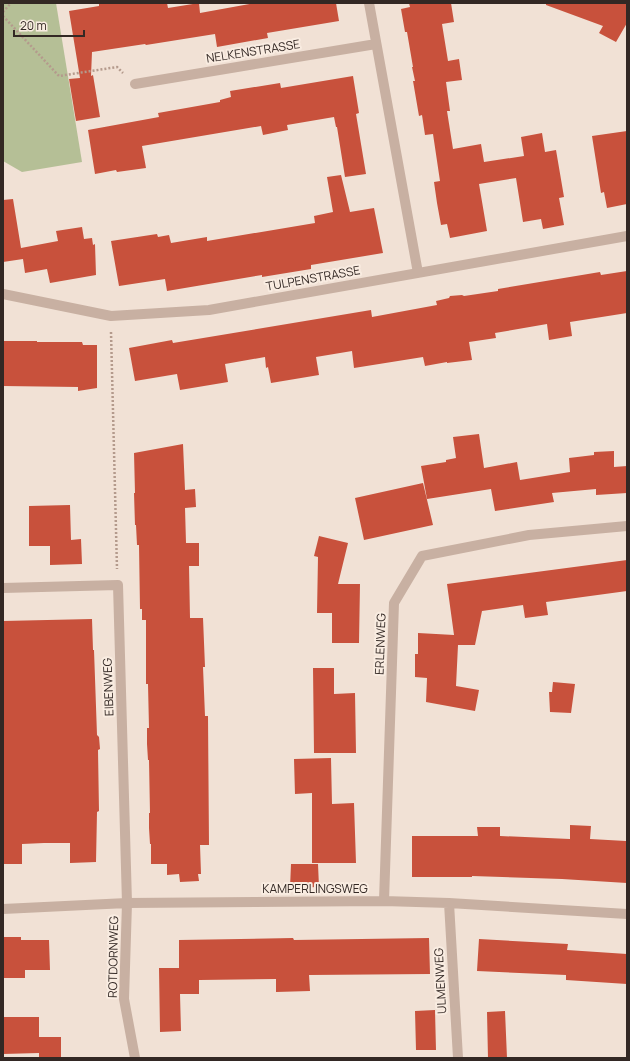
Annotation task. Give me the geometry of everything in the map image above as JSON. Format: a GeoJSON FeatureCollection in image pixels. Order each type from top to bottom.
{"type":"FeatureCollection","features":[{"type":"Feature","properties":{"kind":"street"},"geometry":{"type":"LineString","coordinates":[[369,3],[418,273]]}},
{"type":"Feature","properties":{"kind":"street","name":"NELKENSTRASSE"},"geometry":{"type":"LineString","coordinates":[[135,84],[376,44]]}},
{"type":"Feature","properties":{"kind":"street","name":"TULPENSTRASSE"},"geometry":{"type":"LineString","coordinates":[[3,294],[111,316],[209,310],[627,236]]}},
{"type":"Feature","properties":{"kind":"street","name":"ERLENWEG"},"geometry":{"type":"LineString","coordinates":[[384,901],[394,603],[422,556],[529,535],[627,526]]}},
{"type":"Feature","properties":{"kind":"street"},"geometry":{"type":"LineString","coordinates":[[3,588],[118,585]]}},
{"type":"Feature","properties":{"kind":"street","name":"EIBENWEG"},"geometry":{"type":"LineString","coordinates":[[118,585],[127,903]]}},
{"type":"Feature","properties":{"kind":"street","name":"KAMPERLINGSWEG"},"geometry":{"type":"LineString","coordinates":[[3,909],[127,903],[384,901],[449,903],[627,914]]}},
{"type":"Feature","properties":{"kind":"street","name":"ROTDORNWEG"},"geometry":{"type":"LineString","coordinates":[[127,903],[124,999],[135,1058]]}},
{"type":"Feature","properties":{"kind":"street","name":"ULMENWEG"},"geometry":{"type":"LineString","coordinates":[[449,903],[458,1058]]}},
{"type":"Feature","properties":{"kind":"path"},"geometry":{"type":"LineString","coordinates":[[3,12],[12,3]]}},
{"type":"Feature","properties":{"kind":"path"},"geometry":{"type":"LineString","coordinates":[[3,16],[59,76],[117,67],[135,84]]}},
{"type":"Feature","properties":{"kind":"path"},"geometry":{"type":"LineString","coordinates":[[111,316],[118,585]]}},
{"type":"Feature","properties":{"kind":"green space"},"geometry":{"type":"Polygon","coordinates":[[[3,3],[56,3],[82,162],[22,172],[3,161],[3,3]]]}},
{"type":"Feature","properties":{"kind":"building"},"geometry":{"type":"Polygon","coordinates":[[[99,3],[167,3],[168,8],[199,3],[200,13],[255,3],[336,3],[339,21],[267,33],[268,38],[217,47],[215,34],[92,52],[91,76],[93,75],[100,117],[76,121],[69,79],[80,78],[69,11],[99,6],[99,3]]]}},
{"type":"Feature","properties":{"kind":"building"},"geometry":{"type":"Polygon","coordinates":[[[409,3],[451,3],[454,22],[442,24],[448,61],[459,59],[462,80],[446,82],[450,111],[447,111],[453,149],[481,144],[484,162],[524,156],[521,137],[542,133],[545,152],[556,150],[564,197],[559,198],[564,225],[543,229],[541,219],[523,222],[516,178],[479,184],[487,231],[450,238],[447,224],[441,225],[437,203],[434,182],[440,181],[433,134],[425,135],[422,115],[419,116],[413,81],[415,81],[413,67],[407,32],[405,32],[401,9],[410,7],[409,3]]]}},
{"type":"Feature","properties":{"kind":"building"},"geometry":{"type":"Polygon","coordinates":[[[546,3],[627,3],[627,23],[616,42],[599,33],[603,26],[546,5],[546,3]]]}},
{"type":"Feature","properties":{"kind":"building"},"geometry":{"type":"Polygon","coordinates":[[[353,76],[359,113],[356,114],[366,174],[345,177],[334,117],[287,125],[288,130],[263,135],[261,126],[142,146],[146,168],[117,172],[116,170],[95,174],[88,130],[159,117],[158,113],[220,102],[220,100],[231,97],[230,91],[280,83],[281,88],[353,76]]]}},
{"type":"Feature","properties":{"kind":"building"},"geometry":{"type":"Polygon","coordinates":[[[627,131],[627,204],[607,208],[604,192],[601,193],[592,136],[627,131]]]}},
{"type":"Feature","properties":{"kind":"building"},"geometry":{"type":"Polygon","coordinates":[[[341,175],[350,212],[374,208],[383,253],[311,265],[311,269],[262,277],[262,275],[167,291],[165,279],[119,286],[111,241],[157,234],[158,237],[169,235],[171,243],[207,237],[207,241],[315,223],[314,216],[333,212],[327,177],[341,175]]]}},
{"type":"Feature","properties":{"kind":"building"},"geometry":{"type":"Polygon","coordinates":[[[13,199],[21,248],[58,241],[56,231],[82,227],[84,239],[92,238],[93,245],[95,244],[96,275],[50,283],[47,269],[25,273],[23,259],[3,262],[3,200],[13,199]]]}},
{"type":"Feature","properties":{"kind":"building"},"geometry":{"type":"Polygon","coordinates":[[[627,271],[627,313],[570,322],[572,336],[549,340],[547,324],[495,333],[496,338],[469,342],[472,360],[425,366],[423,357],[354,368],[352,351],[316,357],[319,375],[271,383],[268,367],[266,368],[265,357],[225,364],[228,382],[180,390],[177,374],[135,381],[129,348],[172,340],[173,343],[371,310],[372,317],[437,305],[436,301],[449,298],[450,296],[464,296],[498,291],[498,289],[600,272],[601,275],[627,271]]]}},
{"type":"Feature","properties":{"kind":"building"},"geometry":{"type":"Polygon","coordinates":[[[3,341],[82,342],[83,345],[97,345],[97,388],[78,391],[78,387],[3,386],[3,341]]]}},
{"type":"Feature","properties":{"kind":"building"},"geometry":{"type":"Polygon","coordinates":[[[479,434],[484,468],[517,462],[520,480],[570,472],[569,458],[594,455],[594,452],[614,451],[614,467],[627,466],[627,493],[596,495],[596,489],[552,493],[554,502],[495,511],[491,489],[427,499],[421,466],[446,462],[446,460],[456,458],[453,437],[479,434]]]}},
{"type":"Feature","properties":{"kind":"building"},"geometry":{"type":"Polygon","coordinates":[[[183,444],[185,490],[195,489],[196,507],[185,508],[186,543],[199,543],[199,566],[189,566],[190,618],[203,618],[205,716],[208,716],[209,845],[200,845],[201,874],[198,874],[199,881],[180,882],[179,874],[167,875],[167,864],[151,864],[149,828],[149,760],[147,744],[147,728],[149,728],[148,684],[146,684],[146,620],[142,620],[142,609],[140,609],[139,545],[137,545],[135,525],[134,453],[183,444]]]}},
{"type":"Feature","properties":{"kind":"building"},"geometry":{"type":"Polygon","coordinates":[[[423,483],[433,525],[364,540],[355,498],[423,483]]]}},
{"type":"Feature","properties":{"kind":"building"},"geometry":{"type":"Polygon","coordinates":[[[70,505],[71,540],[81,539],[82,564],[50,565],[50,546],[29,546],[29,506],[70,505]]]}},
{"type":"Feature","properties":{"kind":"building"},"geometry":{"type":"Polygon","coordinates":[[[319,536],[348,543],[338,584],[360,584],[359,643],[332,643],[332,613],[317,613],[318,557],[314,556],[319,536]]]}},
{"type":"Feature","properties":{"kind":"building"},"geometry":{"type":"Polygon","coordinates":[[[627,560],[627,591],[546,602],[548,615],[525,618],[523,605],[482,611],[475,645],[458,645],[456,686],[479,690],[475,711],[426,702],[427,678],[415,677],[415,654],[418,654],[418,633],[454,635],[447,584],[627,560]]]}},
{"type":"Feature","properties":{"kind":"building"},"geometry":{"type":"Polygon","coordinates":[[[92,619],[97,735],[99,737],[100,749],[98,750],[99,811],[97,812],[96,862],[70,863],[70,843],[44,843],[22,844],[22,864],[3,864],[3,621],[92,619]]]}},
{"type":"Feature","properties":{"kind":"building"},"geometry":{"type":"Polygon","coordinates":[[[313,668],[334,668],[334,694],[355,693],[356,753],[314,753],[313,668]]]}},
{"type":"Feature","properties":{"kind":"building"},"geometry":{"type":"Polygon","coordinates":[[[553,682],[575,684],[571,713],[550,712],[549,692],[552,692],[553,682]]]}},
{"type":"Feature","properties":{"kind":"building"},"geometry":{"type":"Polygon","coordinates":[[[331,758],[332,804],[354,803],[356,863],[312,863],[312,793],[295,794],[294,759],[331,758]]]}},
{"type":"Feature","properties":{"kind":"building"},"geometry":{"type":"Polygon","coordinates":[[[570,825],[591,826],[590,839],[626,841],[627,883],[472,876],[412,877],[412,836],[478,836],[477,827],[500,827],[500,836],[570,839],[570,825]]]}},
{"type":"Feature","properties":{"kind":"building"},"geometry":{"type":"Polygon","coordinates":[[[291,864],[318,864],[319,887],[290,888],[291,864]]]}},
{"type":"Feature","properties":{"kind":"building"},"geometry":{"type":"Polygon","coordinates":[[[3,937],[21,937],[21,940],[49,940],[50,970],[25,970],[25,978],[3,978],[3,937]]]}},
{"type":"Feature","properties":{"kind":"building"},"geometry":{"type":"Polygon","coordinates":[[[293,938],[294,940],[429,938],[430,974],[309,975],[310,991],[276,992],[276,979],[199,980],[199,994],[180,994],[181,1031],[160,1032],[159,968],[179,968],[179,940],[293,938]]]}},
{"type":"Feature","properties":{"kind":"building"},"geometry":{"type":"Polygon","coordinates":[[[479,939],[568,944],[567,950],[627,954],[627,984],[566,980],[566,975],[477,971],[479,939]]]}},
{"type":"Feature","properties":{"kind":"building"},"geometry":{"type":"Polygon","coordinates":[[[435,1010],[436,1050],[416,1050],[415,1011],[435,1010]]]}},
{"type":"Feature","properties":{"kind":"building"},"geometry":{"type":"Polygon","coordinates":[[[505,1011],[507,1058],[488,1058],[487,1012],[505,1011]]]}},
{"type":"Feature","properties":{"kind":"building"},"geometry":{"type":"Polygon","coordinates":[[[3,1017],[39,1017],[39,1037],[61,1037],[61,1057],[39,1057],[39,1053],[3,1054],[3,1017]]]}}]}
